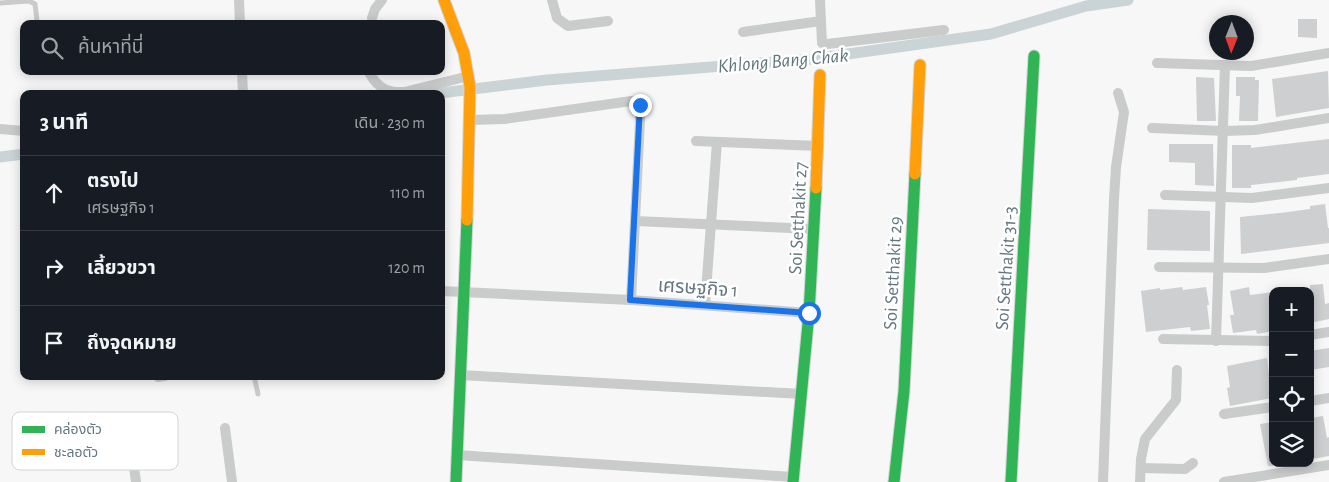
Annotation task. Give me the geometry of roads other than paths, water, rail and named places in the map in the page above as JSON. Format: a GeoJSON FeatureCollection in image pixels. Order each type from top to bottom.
{"type":"FeatureCollection","features":[{"type":"Feature","properties":{"kind":"street"},"geometry":{"type":"LineString","coordinates":[[239,0],[240,20]]}},
{"type":"Feature","properties":{"kind":"street"},"geometry":{"type":"LineString","coordinates":[[372,18],[375,9],[382,0]]}},
{"type":"Feature","properties":{"kind":"street"},"geometry":{"type":"LineString","coordinates":[[444,0],[464,53],[470,81],[465,293],[456,482]]}},
{"type":"Feature","properties":{"kind":"street"},"geometry":{"type":"LineString","coordinates":[[552,0],[557,18],[568,26],[608,21]]}},
{"type":"Feature","properties":{"kind":"street"},"geometry":{"type":"LineString","coordinates":[[820,0],[822,43],[827,44],[944,30]]}},
{"type":"Feature","properties":{"kind":"street"},"geometry":{"type":"LineString","coordinates":[[742,32],[821,21]]}},
{"type":"Feature","properties":{"kind":"street"},"geometry":{"type":"LineString","coordinates":[[1157,63],[1251,66],[1329,52]]}},
{"type":"Feature","properties":{"kind":"street","name":"Soi Setthakit 31-3"},"geometry":{"type":"LineString","coordinates":[[1011,482],[1034,56]]}},
{"type":"Feature","properties":{"kind":"street","name":"Soi Setthakit 29"},"geometry":{"type":"LineString","coordinates":[[894,482],[904,391],[920,65]]}},
{"type":"Feature","properties":{"kind":"street"},"geometry":{"type":"LineString","coordinates":[[1216,341],[1220,268],[1225,65]]}},
{"type":"Feature","properties":{"kind":"street"},"geometry":{"type":"LineString","coordinates":[[242,75],[243,90]]}},
{"type":"Feature","properties":{"kind":"street"},"geometry":{"type":"LineString","coordinates":[[371,75],[378,86],[387,90]]}},
{"type":"Feature","properties":{"kind":"street","name":"Soi Setthakit 27"},"geometry":{"type":"LineString","coordinates":[[794,480],[809,313],[820,75]]}},
{"type":"Feature","properties":{"kind":"street"},"geometry":{"type":"LineString","coordinates":[[415,90],[425,86],[470,81]]}},
{"type":"Feature","properties":{"kind":"street"},"geometry":{"type":"LineString","coordinates":[[1104,482],[1114,199],[1116,166],[1124,112],[1118,92]]}},
{"type":"Feature","properties":{"kind":"street"},"geometry":{"type":"LineString","coordinates":[[470,114],[505,119],[631,101],[638,102],[640,105],[640,120],[630,300]]}},
{"type":"Feature","properties":{"kind":"street"},"geometry":{"type":"LineString","coordinates":[[1152,128],[1224,131],[1255,130],[1329,118]]}},
{"type":"Feature","properties":{"kind":"street"},"geometry":{"type":"LineString","coordinates":[[0,129],[20,131]]}},
{"type":"Feature","properties":{"kind":"street"},"geometry":{"type":"LineString","coordinates":[[696,141],[818,146]]}},
{"type":"Feature","properties":{"kind":"street"},"geometry":{"type":"LineString","coordinates":[[705,305],[717,142]]}},
{"type":"Feature","properties":{"kind":"street"},"geometry":{"type":"LineString","coordinates":[[1164,195],[1252,198],[1329,188]]}},
{"type":"Feature","properties":{"kind":"street"},"geometry":{"type":"LineString","coordinates":[[635,221],[814,229]]}},
{"type":"Feature","properties":{"kind":"street"},"geometry":{"type":"LineString","coordinates":[[1159,267],[1264,268],[1329,259]]}},
{"type":"Feature","properties":{"kind":"street","name":"เศรษฐกิจ 1"},"geometry":{"type":"LineString","coordinates":[[445,291],[630,300],[809,313]]}},
{"type":"Feature","properties":{"kind":"street"},"geometry":{"type":"LineString","coordinates":[[1314,334],[1329,332]]}},
{"type":"Feature","properties":{"kind":"street"},"geometry":{"type":"LineString","coordinates":[[1163,339],[1269,341]]}},
{"type":"Feature","properties":{"kind":"street"},"geometry":{"type":"LineString","coordinates":[[1140,482],[1141,459],[1145,439],[1176,400],[1177,370]]}},
{"type":"Feature","properties":{"kind":"street"},"geometry":{"type":"LineString","coordinates":[[460,375],[802,394]]}},
{"type":"Feature","properties":{"kind":"street"},"geometry":{"type":"LineString","coordinates":[[1314,400],[1329,398]]}},
{"type":"Feature","properties":{"kind":"street"},"geometry":{"type":"LineString","coordinates":[[1224,414],[1269,408]]}},
{"type":"Feature","properties":{"kind":"street"},"geometry":{"type":"LineString","coordinates":[[225,428],[232,482]]}},
{"type":"Feature","properties":{"kind":"street"},"geometry":{"type":"LineString","coordinates":[[457,455],[794,480]]}},
{"type":"Feature","properties":{"kind":"street"},"geometry":{"type":"LineString","coordinates":[[1141,468],[1185,469],[1193,463]]}},
{"type":"Feature","properties":{"kind":"street"},"geometry":{"type":"LineString","coordinates":[[1314,466],[1329,465]]}},
{"type":"Feature","properties":{"kind":"street"},"geometry":{"type":"LineString","coordinates":[[1224,482],[1299,467]]}},
{"type":"Feature","properties":{"kind":"lane"},"geometry":{"type":"LineString","coordinates":[[0,3],[29,1],[34,4],[37,20]]}},
{"type":"Feature","properties":{"kind":"lane"},"geometry":{"type":"LineString","coordinates":[[255,380],[258,394]]}},
{"type":"Feature","properties":{"kind":"waterway","name":"Khlong Bang Chak"},"geometry":{"type":"LineString","coordinates":[[445,92],[547,80],[812,59],[991,34],[1086,6],[1128,0]]}},
{"type":"Feature","properties":{"kind":"waterway","name":"Khlong Bang Chak"},"geometry":{"type":"LineString","coordinates":[[0,157],[20,154]]}}]}
